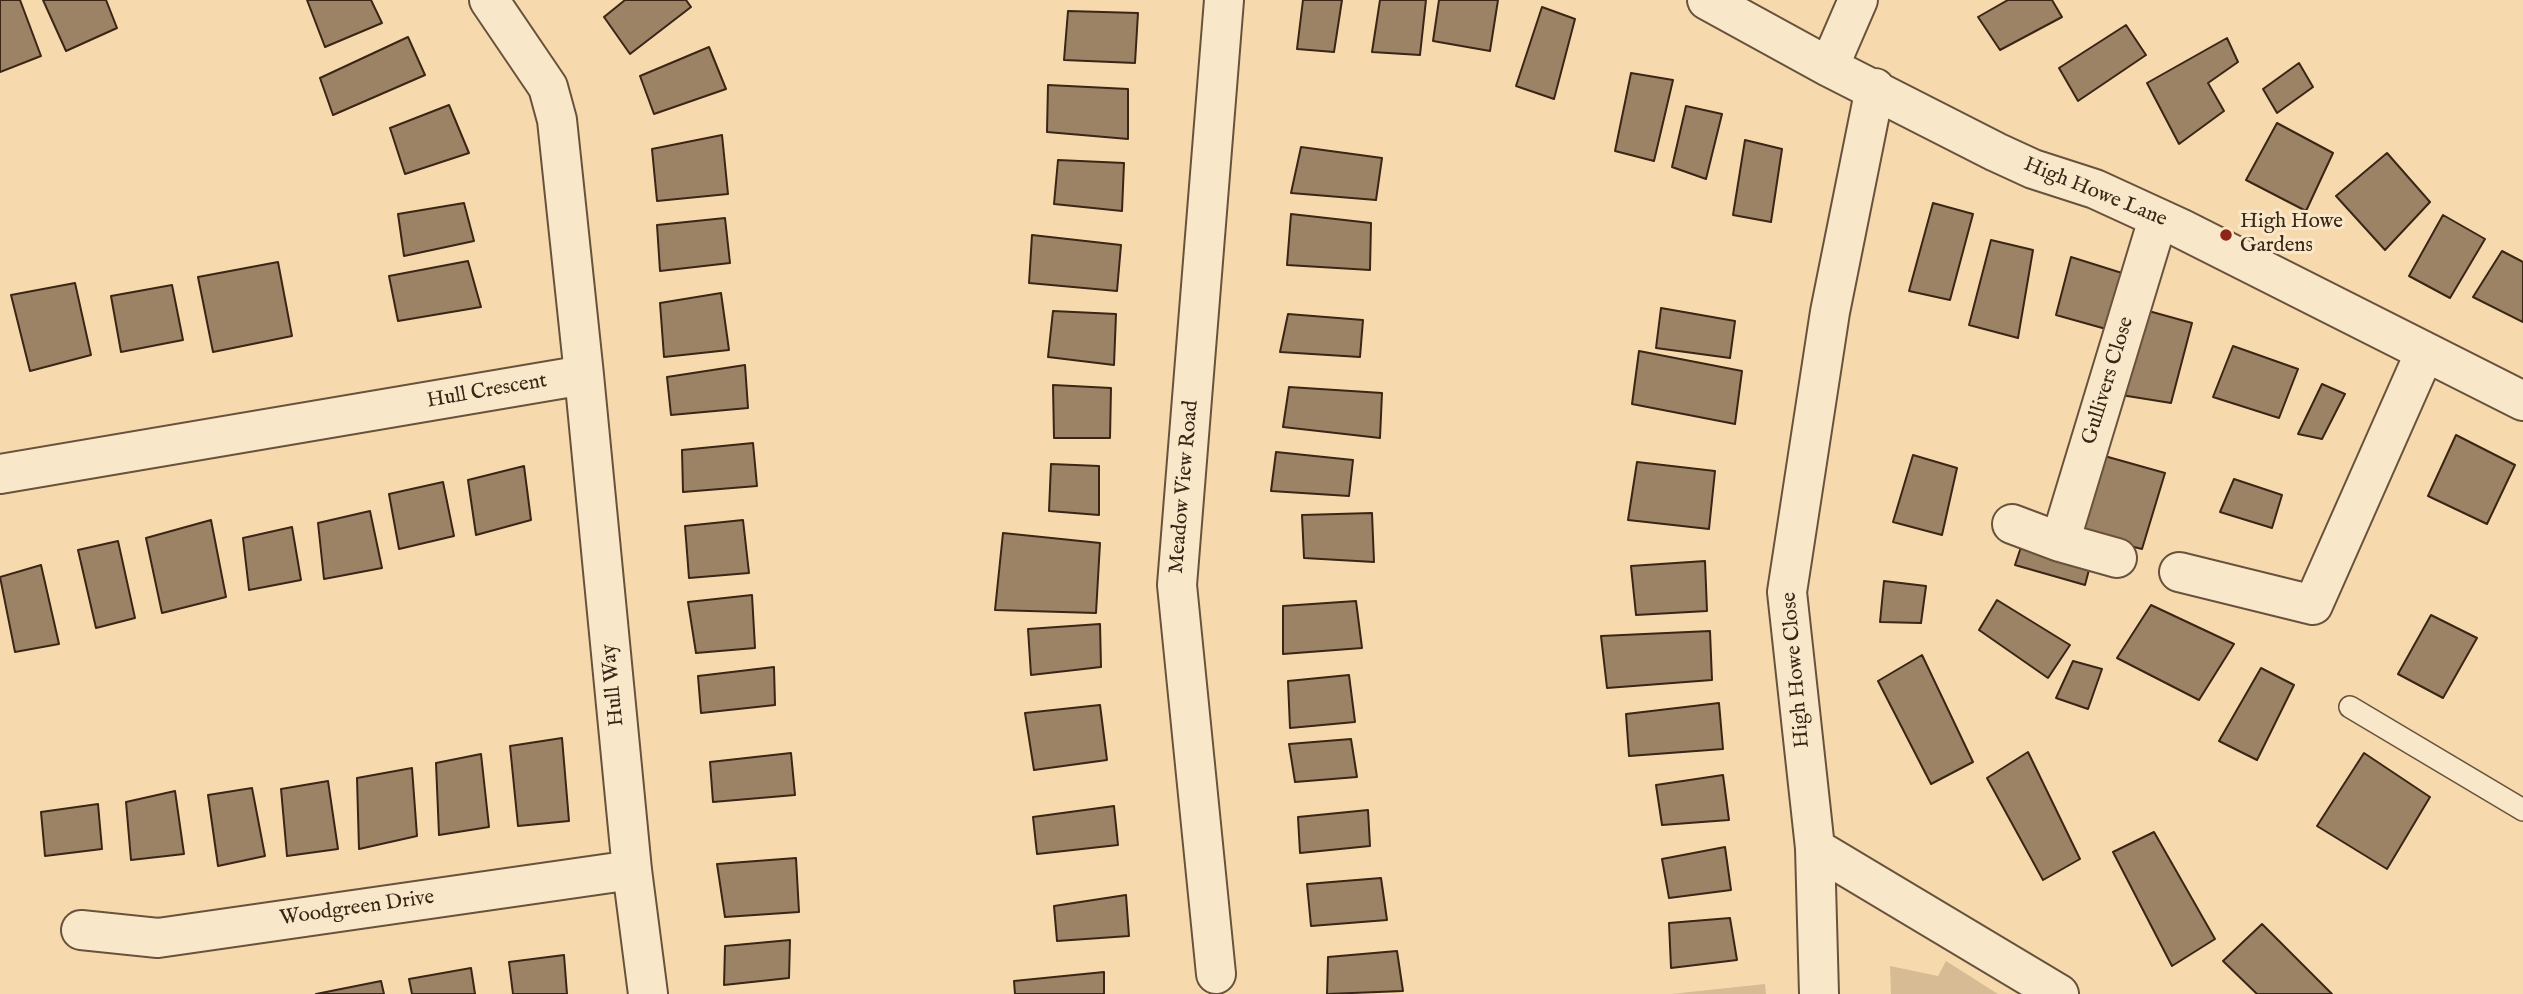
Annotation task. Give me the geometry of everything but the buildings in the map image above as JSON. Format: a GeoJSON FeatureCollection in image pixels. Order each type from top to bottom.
{"type":"FeatureCollection","features":[{"type":"Feature","properties":{"kind":"street"},"geometry":{"type":"LineString","coordinates":[[489,0],[548,87],[557,120],[584,375]]}},
{"type":"Feature","properties":{"kind":"street","name":"Meadow View Road"},"geometry":{"type":"LineString","coordinates":[[1216,974],[1177,585],[1224,0]]}},
{"type":"Feature","properties":{"kind":"street","name":"High Howe Lane"},"geometry":{"type":"LineString","coordinates":[[1707,0],[1829,67],[2033,169],[2095,189],[2523,401]]}},
{"type":"Feature","properties":{"kind":"street"},"geometry":{"type":"LineString","coordinates":[[1829,67],[1858,0]]}},
{"type":"Feature","properties":{"kind":"street","name":"High Howe Close"},"geometry":{"type":"LineString","coordinates":[[1819,994],[1815,848],[1787,592],[1830,313],[1875,88]]}},
{"type":"Feature","properties":{"kind":"street","name":"Gullivers Close"},"geometry":{"type":"LineString","coordinates":[[2060,542],[2158,219]]}},
{"type":"Feature","properties":{"kind":"street"},"geometry":{"type":"LineString","coordinates":[[2179,572],[2312,605],[2425,352]]}},
{"type":"Feature","properties":{"kind":"street","name":"Hull Crescent"},"geometry":{"type":"LineString","coordinates":[[0,474],[584,375]]}},
{"type":"Feature","properties":{"kind":"street","name":"Hull Way"},"geometry":{"type":"LineString","coordinates":[[584,375],[632,870],[648,994]]}},
{"type":"Feature","properties":{"kind":"street"},"geometry":{"type":"LineString","coordinates":[[2012,524],[2060,542],[2117,558]]}},
{"type":"Feature","properties":{"kind":"street"},"geometry":{"type":"LineString","coordinates":[[1815,848],[2059,994]]}},
{"type":"Feature","properties":{"kind":"street","name":"Woodgreen Drive"},"geometry":{"type":"LineString","coordinates":[[81,930],[158,937],[632,870]]}},
{"type":"Feature","properties":{"kind":"lane"},"geometry":{"type":"LineString","coordinates":[[2350,707],[2523,810]]}},
{"type":"Feature","properties":{"kind":"shaded area"},"geometry":{"type":"Polygon","coordinates":[[[1946,961],[1998,994],[1891,994],[1890,966],[1938,976],[1946,961]]]}},
{"type":"Feature","properties":{"kind":"shaded area"},"geometry":{"type":"Polygon","coordinates":[[[1765,984],[1766,994],[1671,994],[1765,984]]]}},
{"type":"Feature","properties":{"kind":"place","name":"High Howe Gardens"},"geometry":{"type":"Point","coordinates":[2226,235]}}]}
